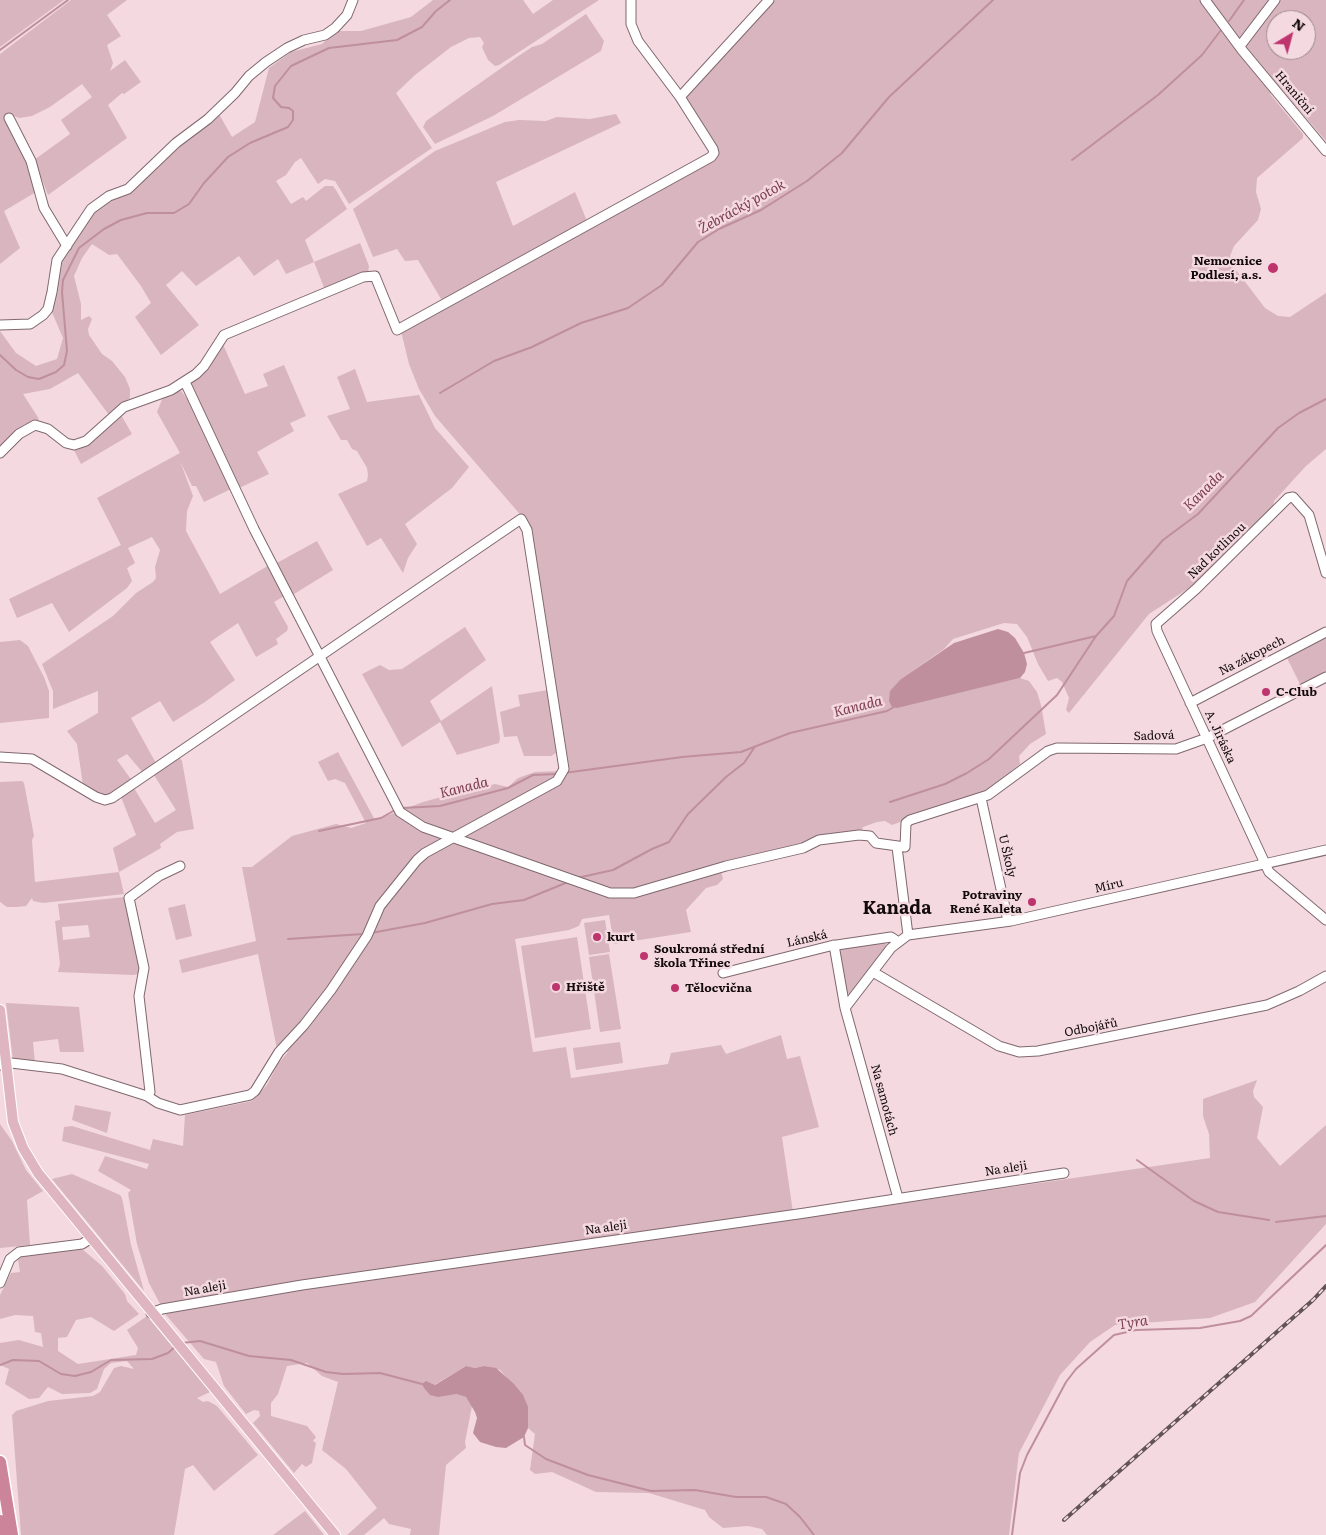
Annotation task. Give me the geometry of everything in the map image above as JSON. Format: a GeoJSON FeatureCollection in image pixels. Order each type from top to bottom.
{"type":"FeatureCollection","features":[{"type":"Feature","properties":{"kind":"highway"},"geometry":{"type":"LineString","coordinates":[[0,1462],[12,1535]]}},
{"type":"Feature","properties":{"kind":"highway"},"geometry":{"type":"LineString","coordinates":[[0,1521],[2,1535]]}},
{"type":"Feature","properties":{"kind":"main road"},"geometry":{"type":"LineString","coordinates":[[0,1010],[3,1064],[13,1122],[23,1148],[38,1174],[335,1535]]}},
{"type":"Feature","properties":{"kind":"street"},"geometry":{"type":"LineString","coordinates":[[0,325],[30,324],[44,315],[52,292],[57,260],[91,209],[108,196],[128,189],[176,143],[208,119],[235,93],[248,76],[266,62],[287,48],[304,40],[325,35],[335,28],[347,15],[353,0]]}},
{"type":"Feature","properties":{"kind":"street"},"geometry":{"type":"LineString","coordinates":[[0,452],[18,434],[35,425],[48,429],[66,443],[81,443],[92,436],[124,407],[158,396],[185,382],[204,366],[224,335],[363,277],[375,276],[397,330],[710,157],[714,153],[713,149],[680,97],[638,41],[631,24],[630,0]]}},
{"type":"Feature","properties":{"kind":"street"},"geometry":{"type":"LineString","coordinates":[[680,97],[769,0]]}},
{"type":"Feature","properties":{"kind":"street","name":"Hraniční"},"geometry":{"type":"LineString","coordinates":[[1205,0],[1241,48],[1326,151]]}},
{"type":"Feature","properties":{"kind":"street"},"geometry":{"type":"LineString","coordinates":[[1241,48],[1275,0]]}},
{"type":"Feature","properties":{"kind":"street"},"geometry":{"type":"LineString","coordinates":[[9,118],[32,161],[44,208],[67,246]]}},
{"type":"Feature","properties":{"kind":"street"},"geometry":{"type":"LineString","coordinates":[[185,382],[254,529],[400,812],[423,827],[610,893],[634,893],[726,866],[803,848],[819,840],[859,835],[870,836],[876,843],[897,847],[908,934]]}},
{"type":"Feature","properties":{"kind":"street","name":"Nad kotlinou"},"geometry":{"type":"LineString","coordinates":[[1158,621],[1196,589],[1288,498],[1293,497],[1308,515],[1326,573]]}},
{"type":"Feature","properties":{"kind":"street"},"geometry":{"type":"LineString","coordinates":[[0,757],[32,759],[96,797],[104,800],[112,798],[521,519],[527,530],[564,769],[557,781],[425,852],[380,906],[367,936],[331,990],[304,1025],[279,1052],[255,1091],[250,1095],[180,1110],[158,1103],[147,1096],[62,1069],[3,1064]]}},
{"type":"Feature","properties":{"kind":"street","name":"A. Jiráska"},"geometry":{"type":"LineString","coordinates":[[1158,621],[1157,631],[1269,872],[1326,920]]}},
{"type":"Feature","properties":{"kind":"street","name":"Na zákopech"},"geometry":{"type":"LineString","coordinates":[[1190,703],[1326,632]]}},
{"type":"Feature","properties":{"kind":"street","name":"Sadová"},"geometry":{"type":"LineString","coordinates":[[897,847],[905,847],[906,823],[910,820],[981,798],[1048,751],[1057,748],[1176,749],[1207,738],[1326,678]]}},
{"type":"Feature","properties":{"kind":"street","name":"U Školy"},"geometry":{"type":"LineString","coordinates":[[981,798],[1008,921]]}},
{"type":"Feature","properties":{"kind":"street","name":"Míru"},"geometry":{"type":"LineString","coordinates":[[897,941],[908,934],[1008,921],[1326,850]]}},
{"type":"Feature","properties":{"kind":"street"},"geometry":{"type":"LineString","coordinates":[[147,1096],[150,1092],[139,996],[144,968],[129,898],[159,876],[180,866]]}},
{"type":"Feature","properties":{"kind":"street","name":"Lánská"},"geometry":{"type":"LineString","coordinates":[[723,973],[834,945],[891,937],[897,941]]}},
{"type":"Feature","properties":{"kind":"street"},"geometry":{"type":"LineString","coordinates":[[845,1008],[897,941]]}},
{"type":"Feature","properties":{"kind":"street","name":"Na samotách"},"geometry":{"type":"LineString","coordinates":[[834,945],[845,1008],[898,1198]]}},
{"type":"Feature","properties":{"kind":"street","name":"Odbojářů"},"geometry":{"type":"LineString","coordinates":[[873,972],[999,1046],[1019,1052],[1047,1049],[1267,1004],[1299,991],[1326,976]]}},
{"type":"Feature","properties":{"kind":"street","name":"Na aleji"},"geometry":{"type":"LineString","coordinates":[[151,1313],[162,1309],[302,1285],[1064,1172]]}},
{"type":"Feature","properties":{"kind":"street"},"geometry":{"type":"LineString","coordinates":[[0,1283],[10,1259],[19,1252],[82,1244],[90,1239]]}},
{"type":"Feature","properties":{"kind":"shaded area"},"geometry":{"type":"Polygon","coordinates":[[[0,0],[64,0],[0,47],[0,0]]]}},
{"type":"Feature","properties":{"kind":"shaded area"},"geometry":{"type":"Polygon","coordinates":[[[71,0],[127,0],[107,15],[121,36],[107,45],[113,63],[110,71],[125,60],[141,82],[124,94],[122,93],[108,105],[127,138],[48,195],[34,160],[70,134],[61,120],[92,97],[82,84],[50,107],[32,116],[19,118],[10,114],[30,166],[36,192],[4,211],[20,248],[0,264],[0,54],[71,0]]]}},
{"type":"Feature","properties":{"kind":"shaded area"},"geometry":{"type":"Polygon","coordinates":[[[433,0],[523,0],[533,14],[553,0],[599,0],[499,65],[495,66],[488,60],[482,47],[484,43],[480,37],[469,38],[451,47],[415,75],[396,93],[432,148],[349,204],[335,181],[325,179],[318,184],[301,158],[295,162],[286,175],[276,181],[291,204],[303,197],[306,201],[325,186],[333,186],[347,209],[305,240],[314,262],[286,274],[278,259],[254,276],[239,256],[196,286],[182,271],[166,285],[199,325],[161,355],[135,317],[151,303],[141,286],[117,254],[109,255],[92,244],[82,258],[74,276],[81,304],[81,320],[89,316],[92,319],[88,329],[89,335],[102,354],[112,361],[125,377],[130,389],[130,398],[109,415],[78,373],[50,389],[23,394],[39,419],[26,426],[25,424],[0,446],[0,331],[16,353],[36,366],[57,359],[63,338],[51,310],[63,259],[75,237],[93,213],[111,199],[135,188],[180,145],[219,114],[232,137],[255,122],[269,68],[291,52],[322,44],[336,31],[361,31],[411,17],[433,0]]]}},
{"type":"Feature","properties":{"kind":"shaded area"},"geometry":{"type":"Polygon","coordinates":[[[775,0],[1326,0],[1326,141],[1279,86],[1270,94],[1303,134],[1303,138],[1257,178],[1256,192],[1261,209],[1258,220],[1234,246],[1230,256],[1233,266],[1265,308],[1278,316],[1290,317],[1326,293],[1326,449],[1306,466],[1274,501],[1273,508],[1192,586],[1149,614],[1069,713],[1066,710],[1069,698],[1062,682],[1057,678],[1048,681],[1038,664],[1027,637],[1017,624],[1004,623],[953,639],[944,649],[901,679],[948,695],[1020,678],[1029,681],[1037,692],[1046,734],[1030,744],[1019,756],[1020,764],[988,790],[892,825],[885,821],[877,822],[863,827],[861,832],[817,838],[798,845],[719,863],[723,879],[717,885],[706,888],[686,910],[691,932],[614,944],[609,915],[582,919],[579,926],[569,930],[515,939],[533,1052],[566,1047],[571,1078],[668,1064],[671,1053],[721,1045],[726,1054],[781,1035],[787,1059],[800,1056],[819,1127],[782,1137],[794,1219],[1210,1158],[1209,1134],[1203,1116],[1203,1099],[1257,1080],[1253,1091],[1254,1097],[1263,1107],[1257,1138],[1280,1166],[1326,1125],[1326,1224],[1255,1302],[1210,1318],[1115,1325],[1090,1342],[1060,1375],[1019,1453],[1009,1535],[767,1535],[762,1529],[748,1526],[723,1528],[709,1517],[705,1510],[649,1493],[596,1492],[552,1472],[535,1474],[530,1470],[535,1434],[528,1428],[527,1418],[506,1377],[500,1370],[484,1366],[475,1368],[466,1366],[435,1385],[466,1397],[472,1406],[465,1442],[466,1448],[446,1465],[439,1535],[410,1535],[411,1529],[389,1524],[384,1518],[364,1535],[347,1535],[377,1508],[346,1469],[322,1450],[338,1382],[322,1376],[307,1363],[287,1366],[278,1394],[271,1403],[271,1416],[307,1426],[316,1437],[313,1441],[316,1443],[312,1463],[306,1467],[302,1464],[294,1473],[253,1423],[260,1416],[259,1411],[254,1410],[246,1414],[224,1386],[216,1362],[204,1359],[166,1315],[149,1283],[137,1244],[128,1193],[131,1190],[98,1171],[105,1156],[147,1169],[149,1164],[62,1141],[64,1127],[72,1126],[150,1150],[153,1139],[183,1146],[185,1115],[252,1101],[267,1085],[278,1064],[288,1052],[277,1049],[258,954],[182,973],[179,960],[256,941],[242,867],[252,867],[292,836],[336,824],[351,828],[366,823],[345,783],[335,779],[328,781],[318,762],[338,752],[375,820],[423,802],[463,791],[495,784],[508,787],[518,778],[535,772],[560,771],[569,767],[531,527],[435,416],[419,389],[409,364],[401,331],[719,154],[686,100],[686,96],[775,0]]]}},
{"type":"Feature","properties":{"kind":"shaded area"},"geometry":{"type":"Polygon","coordinates":[[[586,14],[604,41],[601,51],[493,116],[435,144],[423,127],[426,121],[517,57],[532,47],[542,44],[586,14]]]}},
{"type":"Feature","properties":{"kind":"shaded area"},"geometry":{"type":"Polygon","coordinates":[[[616,114],[621,123],[496,182],[513,226],[575,192],[587,221],[441,299],[418,260],[405,261],[397,249],[373,257],[353,209],[435,151],[505,122],[519,120],[546,121],[557,117],[590,119],[616,114]]]}},
{"type":"Feature","properties":{"kind":"shaded area"},"geometry":{"type":"Polygon","coordinates":[[[360,243],[369,266],[368,272],[325,290],[314,262],[360,243]]]}},
{"type":"Feature","properties":{"kind":"shaded area"},"geometry":{"type":"Polygon","coordinates":[[[221,340],[245,394],[268,386],[263,374],[284,365],[306,416],[290,423],[294,431],[257,452],[269,474],[237,489],[191,388],[191,381],[221,340]]]}},
{"type":"Feature","properties":{"kind":"shaded area"},"geometry":{"type":"Polygon","coordinates":[[[355,369],[367,402],[419,395],[435,428],[469,467],[452,488],[405,524],[417,544],[408,558],[403,573],[381,538],[367,546],[338,494],[367,481],[368,475],[367,468],[357,451],[352,449],[347,440],[341,440],[327,416],[350,409],[337,377],[355,369]]]}},
{"type":"Feature","properties":{"kind":"shaded area"},"geometry":{"type":"Polygon","coordinates":[[[179,388],[188,400],[231,489],[204,502],[196,486],[192,486],[180,461],[193,496],[187,511],[186,531],[220,594],[271,564],[286,595],[274,602],[288,627],[287,631],[276,639],[278,644],[256,657],[238,623],[210,642],[235,680],[173,722],[160,701],[131,718],[157,765],[144,774],[127,754],[117,760],[133,782],[108,796],[83,785],[77,744],[67,731],[98,713],[98,691],[53,709],[53,691],[42,664],[113,616],[136,593],[153,582],[156,578],[155,567],[160,550],[152,537],[128,548],[135,563],[127,568],[132,581],[127,588],[69,632],[52,603],[17,618],[9,599],[121,545],[97,498],[180,453],[157,412],[163,397],[179,388]]]}},
{"type":"Feature","properties":{"kind":"shaded area"},"geometry":{"type":"Polygon","coordinates":[[[120,413],[132,434],[81,464],[73,448],[120,413]]]}},
{"type":"Feature","properties":{"kind":"shaded area"},"geometry":{"type":"Polygon","coordinates":[[[317,541],[333,570],[291,594],[275,564],[317,541]]]}},
{"type":"Feature","properties":{"kind":"shaded area"},"geometry":{"type":"Polygon","coordinates":[[[465,627],[486,660],[430,701],[441,721],[492,686],[500,738],[499,743],[457,755],[440,722],[402,747],[362,674],[380,665],[389,670],[402,669],[465,627]]]}},
{"type":"Feature","properties":{"kind":"shaded area"},"geometry":{"type":"Polygon","coordinates":[[[998,629],[1008,632],[1015,638],[1024,653],[1027,664],[1025,672],[1020,678],[897,708],[892,707],[889,701],[890,691],[901,679],[954,643],[998,629]]]}},
{"type":"Feature","properties":{"kind":"shaded area"},"geometry":{"type":"Polygon","coordinates":[[[1326,638],[1326,676],[1302,688],[1287,658],[1326,638]]]}},
{"type":"Feature","properties":{"kind":"shaded area"},"geometry":{"type":"Polygon","coordinates":[[[20,640],[28,646],[44,677],[49,691],[49,718],[0,723],[0,642],[20,640]]]}},
{"type":"Feature","properties":{"kind":"shaded area"},"geometry":{"type":"Polygon","coordinates":[[[548,690],[559,751],[551,756],[524,756],[517,736],[504,737],[500,712],[520,706],[518,695],[548,690]]]}},
{"type":"Feature","properties":{"kind":"shaded area"},"geometry":{"type":"Polygon","coordinates":[[[179,757],[182,761],[194,829],[177,832],[160,844],[161,848],[119,872],[113,848],[136,835],[121,797],[134,788],[155,823],[176,810],[154,775],[179,757]]]}},
{"type":"Feature","properties":{"kind":"shaded area"},"geometry":{"type":"Polygon","coordinates":[[[22,781],[24,783],[34,836],[32,840],[35,882],[119,872],[124,894],[43,903],[33,901],[32,898],[26,906],[17,907],[7,907],[0,902],[0,782],[22,781]]]}},
{"type":"Feature","properties":{"kind":"shaded area"},"geometry":{"type":"Polygon","coordinates":[[[125,897],[140,968],[139,974],[58,972],[60,964],[55,921],[60,920],[58,904],[125,897]],[[88,925],[62,927],[63,940],[90,937],[88,925]]]}},
{"type":"Feature","properties":{"kind":"shaded area"},"geometry":{"type":"Polygon","coordinates":[[[185,904],[192,936],[176,940],[168,908],[185,904]]]}},
{"type":"Feature","properties":{"kind":"shaded area","name":"kurt"},"geometry":{"type":"Polygon","coordinates":[[[605,920],[610,952],[589,955],[584,923],[605,920]]]}},
{"type":"Feature","properties":{"kind":"shaded area","name":"Hřiště"},"geometry":{"type":"Polygon","coordinates":[[[577,937],[591,1029],[535,1038],[521,946],[577,937]]]}},
{"type":"Feature","properties":{"kind":"shaded area"},"geometry":{"type":"Polygon","coordinates":[[[885,942],[887,947],[850,994],[843,992],[836,958],[841,947],[885,942]]]}},
{"type":"Feature","properties":{"kind":"shaded area"},"geometry":{"type":"Polygon","coordinates":[[[609,954],[621,1029],[600,1032],[589,957],[609,954]]]}},
{"type":"Feature","properties":{"kind":"shaded area"},"geometry":{"type":"Polygon","coordinates":[[[6,1003],[79,1007],[84,1052],[60,1052],[58,1039],[33,1042],[35,1063],[13,1060],[6,1003]]]}},
{"type":"Feature","properties":{"kind":"shaded area"},"geometry":{"type":"Polygon","coordinates":[[[620,1042],[623,1063],[576,1070],[573,1048],[620,1042]]]}},
{"type":"Feature","properties":{"kind":"shaded area"},"geometry":{"type":"Polygon","coordinates":[[[75,1105],[111,1112],[107,1133],[72,1120],[75,1105]]]}},
{"type":"Feature","properties":{"kind":"shaded area"},"geometry":{"type":"Polygon","coordinates":[[[0,1124],[12,1141],[26,1170],[43,1191],[27,1200],[30,1245],[0,1248],[0,1124]]]}},
{"type":"Feature","properties":{"kind":"shaded area"},"geometry":{"type":"Polygon","coordinates":[[[72,1174],[120,1195],[122,1198],[131,1245],[144,1291],[52,1179],[72,1174]]]}},
{"type":"Feature","properties":{"kind":"shaded area"},"geometry":{"type":"Polygon","coordinates":[[[81,1248],[102,1266],[125,1294],[127,1301],[139,1314],[114,1331],[91,1317],[76,1320],[67,1337],[58,1338],[58,1351],[78,1364],[136,1355],[138,1348],[127,1330],[147,1316],[210,1392],[197,1398],[217,1406],[258,1455],[214,1491],[193,1465],[185,1469],[174,1535],[21,1535],[12,1415],[16,1411],[48,1401],[93,1396],[100,1392],[114,1368],[121,1366],[134,1369],[127,1361],[111,1363],[104,1369],[97,1389],[90,1393],[62,1394],[48,1387],[39,1398],[29,1399],[5,1384],[9,1369],[0,1365],[0,1343],[19,1340],[43,1347],[41,1333],[35,1332],[33,1316],[15,1315],[0,1319],[0,1295],[11,1273],[20,1272],[18,1259],[25,1254],[81,1248]]]}},
{"type":"Feature","properties":{"kind":"shaded area"},"geometry":{"type":"Polygon","coordinates":[[[466,1366],[496,1368],[523,1395],[528,1407],[528,1428],[524,1437],[506,1448],[480,1442],[473,1433],[477,1418],[466,1397],[456,1394],[438,1397],[430,1395],[422,1384],[426,1381],[435,1385],[466,1366]]]}},
{"type":"Feature","properties":{"kind":"shaded area"},"geometry":{"type":"Polygon","coordinates":[[[305,1511],[324,1535],[273,1535],[305,1511]]]}},
{"type":"Feature","properties":{"kind":"waterway"},"geometry":{"type":"LineString","coordinates":[[0,50],[68,0]]}},
{"type":"Feature","properties":{"kind":"waterway"},"geometry":{"type":"LineString","coordinates":[[0,355],[16,370],[28,377],[39,379],[56,372],[64,365],[67,351],[62,292],[63,280],[79,248],[104,229],[121,220],[147,213],[174,213],[189,204],[204,183],[228,157],[250,143],[288,127],[293,120],[293,111],[289,108],[281,107],[273,98],[275,86],[291,66],[329,48],[397,40],[422,27],[436,11],[450,0]]}},
{"type":"Feature","properties":{"kind":"waterway","name":"Žebrácký potok"},"geometry":{"type":"LineString","coordinates":[[440,393],[494,361],[532,347],[581,323],[628,308],[662,285],[698,242],[719,229],[761,210],[807,181],[842,153],[889,97],[993,0]]}},
{"type":"Feature","properties":{"kind":"waterway"},"geometry":{"type":"LineString","coordinates":[[1229,21],[1244,0]]}},
{"type":"Feature","properties":{"kind":"waterway"},"geometry":{"type":"LineString","coordinates":[[1072,160],[1158,95],[1202,55],[1221,30]]}},
{"type":"Feature","properties":{"kind":"waterway","name":"Kanada"},"geometry":{"type":"LineString","coordinates":[[1024,653],[1096,636],[1114,616],[1127,581],[1163,540],[1198,514],[1278,428],[1299,413],[1326,399]]}},
{"type":"Feature","properties":{"kind":"waterway"},"geometry":{"type":"LineString","coordinates":[[890,802],[945,784],[989,759],[1057,695],[1096,636]]}},
{"type":"Feature","properties":{"kind":"waterway","name":"Kanada"},"geometry":{"type":"LineString","coordinates":[[564,773],[682,757],[741,752],[790,733],[887,711],[894,707]]}},
{"type":"Feature","properties":{"kind":"waterway"},"geometry":{"type":"LineString","coordinates":[[577,878],[613,870],[669,842],[688,814],[726,777],[744,763],[754,748]]}},
{"type":"Feature","properties":{"kind":"waterway","name":"Kanada"},"geometry":{"type":"LineString","coordinates":[[402,808],[440,806],[508,788],[533,775],[557,774]]}},
{"type":"Feature","properties":{"kind":"waterway","name":"Kanada"},"geometry":{"type":"LineString","coordinates":[[319,831],[381,818],[395,810]]}},
{"type":"Feature","properties":{"kind":"waterway"},"geometry":{"type":"LineString","coordinates":[[371,933],[425,923],[492,904],[524,900],[568,882]]}},
{"type":"Feature","properties":{"kind":"waterway"},"geometry":{"type":"LineString","coordinates":[[288,939],[363,934]]}},
{"type":"Feature","properties":{"kind":"waterway"},"geometry":{"type":"LineString","coordinates":[[1137,1160],[1194,1201],[1218,1212],[1269,1220]]}},
{"type":"Feature","properties":{"kind":"waterway"},"geometry":{"type":"LineString","coordinates":[[1276,1222],[1326,1216]]}},
{"type":"Feature","properties":{"kind":"waterway","name":"Tyra"},"geometry":{"type":"LineString","coordinates":[[1012,1535],[1020,1473],[1027,1455],[1066,1382],[1076,1369],[1114,1335],[1136,1330],[1200,1328],[1240,1321],[1251,1316],[1326,1245]]}},
{"type":"Feature","properties":{"kind":"waterway"},"geometry":{"type":"LineString","coordinates":[[182,1343],[200,1341],[249,1356],[291,1360],[326,1372],[343,1374],[380,1373],[422,1384]]}},
{"type":"Feature","properties":{"kind":"waterway"},"geometry":{"type":"LineString","coordinates":[[0,1365],[13,1360],[39,1361],[61,1374],[75,1376],[91,1372],[111,1360],[152,1359],[168,1353],[176,1346]]}},
{"type":"Feature","properties":{"kind":"waterway"},"geometry":{"type":"LineString","coordinates":[[524,1437],[525,1445],[546,1459],[588,1475],[651,1491],[695,1490],[736,1497],[766,1497],[786,1504],[800,1517],[814,1535]]}},
{"type":"Feature","properties":{"kind":"railway"},"geometry":{"type":"LineString","coordinates":[[1064,1520],[1313,1300],[1326,1286]]}},
{"type":"Feature","properties":{"kind":"place","name":"Nemocnice Podlesí, a.s."},"geometry":{"type":"Point","coordinates":[1273,268]}},
{"type":"Feature","properties":{"kind":"place","name":"C-Club"},"geometry":{"type":"Point","coordinates":[1266,692]}},
{"type":"Feature","properties":{"kind":"place","name":"Potraviny René Kaleta"},"geometry":{"type":"Point","coordinates":[1032,902]}},
{"type":"Feature","properties":{"kind":"place","name":"kurt"},"geometry":{"type":"Point","coordinates":[597,937]}},
{"type":"Feature","properties":{"kind":"place","name":"Soukromá střední škola Třinec"},"geometry":{"type":"Point","coordinates":[644,956]}},
{"type":"Feature","properties":{"kind":"place","name":"Hřiště"},"geometry":{"type":"Point","coordinates":[556,987]}},
{"type":"Feature","properties":{"kind":"place","name":"Tělocvična"},"geometry":{"type":"Point","coordinates":[675,988]}},
{"type":"Feature","properties":{"kind":"district","name":"Kanada"},"geometry":{"type":"Point","coordinates":[897,909]}}]}
